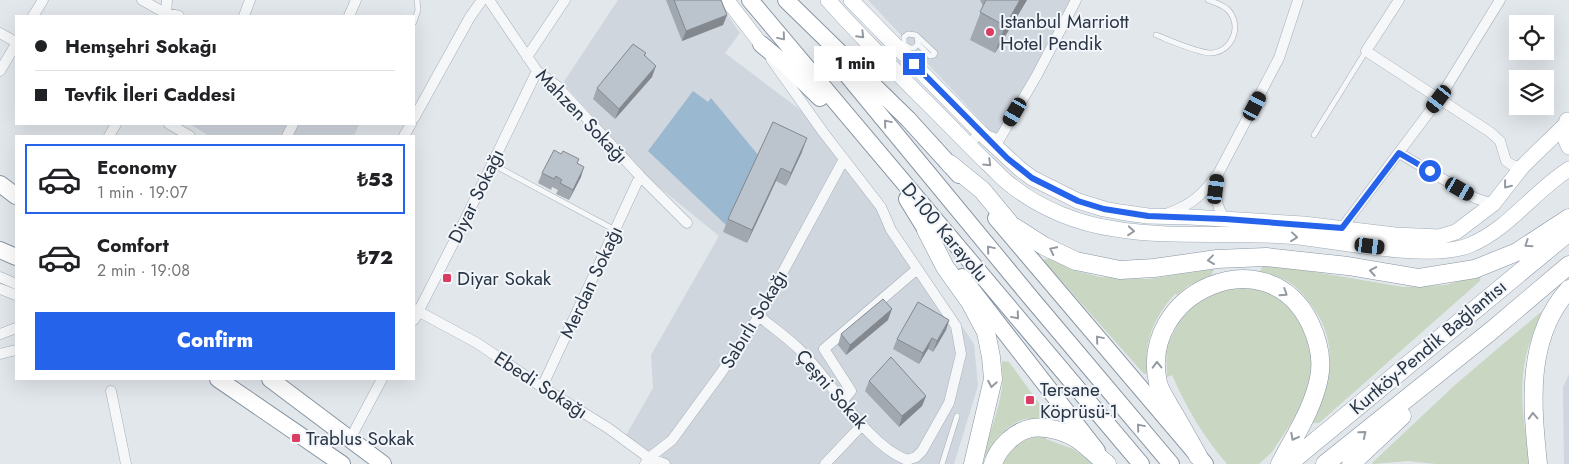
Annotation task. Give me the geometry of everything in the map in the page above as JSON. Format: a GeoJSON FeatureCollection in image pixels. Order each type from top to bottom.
{"type":"FeatureCollection","features":[{"type":"Feature","properties":{"kind":"highway","name":"D-100 Karayolu"},"geometry":{"type":"LineString","coordinates":[[750,0],[1141,464]]}},
{"type":"Feature","properties":{"kind":"highway"},"geometry":{"type":"LineString","coordinates":[[785,0],[908,119],[950,164],[1202,460]]}},
{"type":"Feature","properties":{"kind":"highway","name":"D-100 Karayolu"},"geometry":{"type":"LineString","coordinates":[[785,0],[1171,464]]}},
{"type":"Feature","properties":{"kind":"highway"},"geometry":{"type":"LineString","coordinates":[[761,44],[785,64],[882,158],[946,267],[970,302],[986,332],[993,379],[973,459]]}},
{"type":"Feature","properties":{"kind":"highway"},"geometry":{"type":"LineString","coordinates":[[950,164],[982,190],[1011,225],[1044,246],[1076,261],[1120,270],[1154,268],[1217,259],[1266,257],[1329,263],[1419,278],[1475,269],[1517,252],[1569,218]]}},
{"type":"Feature","properties":{"kind":"highway"},"geometry":{"type":"LineString","coordinates":[[0,184],[15,195]]}},
{"type":"Feature","properties":{"kind":"highway"},"geometry":{"type":"LineString","coordinates":[[926,230],[1107,464]]}},
{"type":"Feature","properties":{"kind":"highway","name":"Kurtköy-Pendik Bağlantısı"},"geometry":{"type":"LineString","coordinates":[[1288,464],[1569,232]]}},
{"type":"Feature","properties":{"kind":"highway"},"geometry":{"type":"LineString","coordinates":[[0,250],[15,257]]}},
{"type":"Feature","properties":{"kind":"highway","name":"Kurtköy-Pendik Bağlantısı"},"geometry":{"type":"LineString","coordinates":[[1325,464],[1491,331],[1569,265]]}},
{"type":"Feature","properties":{"kind":"highway"},"geometry":{"type":"LineString","coordinates":[[1202,460],[1158,384],[1156,364],[1158,347],[1168,322],[1193,294],[1211,284],[1236,278],[1261,282],[1284,291],[1303,308],[1319,347],[1319,378],[1314,395],[1280,464]]}},
{"type":"Feature","properties":{"kind":"highway"},"geometry":{"type":"LineString","coordinates":[[1538,464],[1533,417],[1533,381],[1538,352],[1548,322],[1569,289]]}},
{"type":"Feature","properties":{"kind":"highway"},"geometry":{"type":"LineString","coordinates":[[1351,464],[1491,331]]}},
{"type":"Feature","properties":{"kind":"highway"},"geometry":{"type":"LineString","coordinates":[[219,380],[342,464]]}},
{"type":"Feature","properties":{"kind":"highway"},"geometry":{"type":"LineString","coordinates":[[273,380],[383,464]]}},
{"type":"Feature","properties":{"kind":"highway"},"geometry":{"type":"LineString","coordinates":[[993,464],[998,453],[1013,436],[1031,428],[1051,429],[1075,438],[1107,464]]}},
{"type":"Feature","properties":{"kind":"main road"},"geometry":{"type":"LineString","coordinates":[[727,0],[761,44]]}},
{"type":"Feature","properties":{"kind":"main road"},"geometry":{"type":"LineString","coordinates":[[828,0],[968,144],[1012,186],[1054,211],[1099,226],[1150,233],[1286,236],[1420,250],[1452,250],[1468,246],[1483,239],[1557,177],[1569,170]]}},
{"type":"Feature","properties":{"kind":"main road"},"geometry":{"type":"LineString","coordinates":[[851,0],[903,48],[981,132],[1020,169],[1056,191],[1078,201],[1104,209],[1148,216],[1225,219],[1439,237],[1456,232],[1493,204],[1522,167],[1567,121]]}},
{"type":"Feature","properties":{"kind":"main road"},"geometry":{"type":"LineString","coordinates":[[888,62],[903,48]]}},
{"type":"Feature","properties":{"kind":"main road"},"geometry":{"type":"LineString","coordinates":[[1567,121],[1565,139],[1569,147]]}},
{"type":"Feature","properties":{"kind":"street"},"geometry":{"type":"LineString","coordinates":[[34,15],[43,0]]}},
{"type":"Feature","properties":{"kind":"street"},"geometry":{"type":"LineString","coordinates":[[142,0],[166,14],[167,0]]}},
{"type":"Feature","properties":{"kind":"street"},"geometry":{"type":"LineString","coordinates":[[244,15],[250,0]]}},
{"type":"Feature","properties":{"kind":"street"},"geometry":{"type":"LineString","coordinates":[[349,15],[356,0]]}},
{"type":"Feature","properties":{"kind":"street"},"geometry":{"type":"LineString","coordinates":[[415,116],[470,17],[482,0]]}},
{"type":"Feature","properties":{"kind":"street","name":"Mahzen Sokağı"},"geometry":{"type":"LineString","coordinates":[[489,0],[537,71],[557,86],[640,176],[687,223]]}},
{"type":"Feature","properties":{"kind":"street"},"geometry":{"type":"LineString","coordinates":[[527,57],[565,0]]}},
{"type":"Feature","properties":{"kind":"street"},"geometry":{"type":"LineString","coordinates":[[968,144],[981,132],[999,140],[1076,0]]}},
{"type":"Feature","properties":{"kind":"street"},"geometry":{"type":"LineString","coordinates":[[1148,216],[1167,214],[1190,204],[1207,188],[1218,174],[1279,58],[1298,0]]}},
{"type":"Feature","properties":{"kind":"street"},"geometry":{"type":"LineString","coordinates":[[1399,0],[1366,51],[1490,132],[1500,141],[1506,161],[1512,165],[1522,167]]}},
{"type":"Feature","properties":{"kind":"street"},"geometry":{"type":"LineString","coordinates":[[1342,228],[1439,99],[1500,0]]}},
{"type":"Feature","properties":{"kind":"street"},"geometry":{"type":"LineString","coordinates":[[0,33],[15,42]]}},
{"type":"Feature","properties":{"kind":"street"},"geometry":{"type":"LineString","coordinates":[[761,44],[881,207],[891,230],[916,270],[956,326],[961,354],[948,403],[922,450],[916,457],[907,462]]}},
{"type":"Feature","properties":{"kind":"street"},"geometry":{"type":"LineString","coordinates":[[0,70],[15,45]]}},
{"type":"Feature","properties":{"kind":"street","name":"Diyar Sokağı"},"geometry":{"type":"LineString","coordinates":[[415,313],[492,164],[537,71]]}},
{"type":"Feature","properties":{"kind":"street"},"geometry":{"type":"LineString","coordinates":[[171,125],[188,135]]}},
{"type":"Feature","properties":{"kind":"street"},"geometry":{"type":"LineString","coordinates":[[1399,153],[1475,198],[1493,204]]}},
{"type":"Feature","properties":{"kind":"street","name":"Sabırlı Sokağı"},"geometry":{"type":"LineString","coordinates":[[647,461],[672,440],[721,373],[759,316],[844,159]]}},
{"type":"Feature","properties":{"kind":"street"},"geometry":{"type":"LineString","coordinates":[[1218,174],[1216,199],[1218,208],[1225,219]]}},
{"type":"Feature","properties":{"kind":"street","name":"Merdan Sokağı"},"geometry":{"type":"LineString","coordinates":[[542,387],[640,176]]}},
{"type":"Feature","properties":{"kind":"street"},"geometry":{"type":"LineString","coordinates":[[843,401],[851,391],[824,349],[916,270]]}},
{"type":"Feature","properties":{"kind":"street"},"geometry":{"type":"LineString","coordinates":[[0,277],[15,284]]}},
{"type":"Feature","properties":{"kind":"street"},"geometry":{"type":"LineString","coordinates":[[0,289],[15,295]]}},
{"type":"Feature","properties":{"kind":"street","name":"Ebedi Sokağı"},"geometry":{"type":"LineString","coordinates":[[415,313],[477,343],[542,387],[608,428],[647,461],[665,464]]}},
{"type":"Feature","properties":{"kind":"street","name":"Çeşni Sokak"},"geometry":{"type":"LineString","coordinates":[[759,316],[801,350],[862,424],[888,450],[907,462]]}},
{"type":"Feature","properties":{"kind":"street"},"geometry":{"type":"LineString","coordinates":[[0,334],[15,328]]}},
{"type":"Feature","properties":{"kind":"street"},"geometry":{"type":"LineString","coordinates":[[0,354],[15,350]]}},
{"type":"Feature","properties":{"kind":"street"},"geometry":{"type":"LineString","coordinates":[[350,439],[381,380]]}},
{"type":"Feature","properties":{"kind":"street"},"geometry":{"type":"LineString","coordinates":[[111,391],[126,464]]}},
{"type":"Feature","properties":{"kind":"street"},"geometry":{"type":"LineString","coordinates":[[825,464],[862,424]]}},
{"type":"Feature","properties":{"kind":"lane"},"geometry":{"type":"LineString","coordinates":[[415,19],[418,10],[417,0]]}},
{"type":"Feature","properties":{"kind":"lane"},"geometry":{"type":"LineString","coordinates":[[1156,35],[1206,53],[1225,48],[1230,43],[1235,31],[1233,17],[1224,7],[1208,0]]}},
{"type":"Feature","properties":{"kind":"lane"},"geometry":{"type":"LineString","coordinates":[[918,37],[918,44],[930,56],[934,55],[935,53],[918,37],[911,34],[906,35],[903,48],[912,48],[918,44]]}},
{"type":"Feature","properties":{"kind":"lane"},"geometry":{"type":"LineString","coordinates":[[1314,135],[1366,51]]}},
{"type":"Feature","properties":{"kind":"lane"},"geometry":{"type":"LineString","coordinates":[[492,164],[615,230]]}},
{"type":"Feature","properties":{"kind":"lane"},"geometry":{"type":"LineString","coordinates":[[942,464],[957,416]]}},
{"type":"Feature","properties":{"kind":"shaded area"},"geometry":{"type":"Polygon","coordinates":[[[618,0],[717,0],[740,33],[725,53],[831,133],[974,344],[978,386],[954,464],[654,464],[625,437],[653,388],[651,355],[719,236],[648,178],[563,83],[618,0]]]}},
{"type":"Feature","properties":{"kind":"shaded area"},"geometry":{"type":"Polygon","coordinates":[[[868,0],[1080,0],[999,140],[868,0]]]}},
{"type":"Feature","properties":{"kind":"shaded area"},"geometry":{"type":"Polygon","coordinates":[[[192,125],[359,125],[354,135],[207,135],[192,125]]]}},
{"type":"Feature","properties":{"kind":"shaded area"},"geometry":{"type":"Polygon","coordinates":[[[1569,374],[1569,464],[1564,464],[1563,387],[1569,374]]]}},
{"type":"Feature","properties":{"kind":"green space"},"geometry":{"type":"Polygon","coordinates":[[[1052,258],[1070,269],[1099,277],[1149,279],[1214,269],[1211,276],[1188,286],[1177,295],[1175,294],[1156,320],[1147,352],[1149,373],[1144,374],[1043,260],[1052,258]]]}},
{"type":"Feature","properties":{"kind":"green space"},"geometry":{"type":"Polygon","coordinates":[[[1263,266],[1297,269],[1403,287],[1446,285],[1481,275],[1480,281],[1319,423],[1313,423],[1324,393],[1327,378],[1329,349],[1327,335],[1312,306],[1300,291],[1289,282],[1259,273],[1263,266]]]}},
{"type":"Feature","properties":{"kind":"green space"},"geometry":{"type":"Polygon","coordinates":[[[1243,285],[1276,294],[1300,315],[1315,356],[1312,383],[1297,414],[1272,452],[1259,464],[1227,464],[1196,422],[1172,375],[1167,377],[1166,348],[1181,317],[1198,298],[1243,285]]]}},
{"type":"Feature","properties":{"kind":"green space"},"geometry":{"type":"Polygon","coordinates":[[[1542,311],[1528,348],[1523,377],[1523,406],[1530,464],[1436,464],[1408,461],[1372,463],[1456,384],[1542,311]]]}},
{"type":"Feature","properties":{"kind":"green space"},"geometry":{"type":"Polygon","coordinates":[[[1002,361],[1009,362],[1047,414],[1045,421],[1025,419],[1010,426],[998,437],[981,464],[1000,398],[1002,361]]]}},
{"type":"Feature","properties":{"kind":"green space"},"geometry":{"type":"Polygon","coordinates":[[[1045,435],[1046,439],[1073,449],[1094,464],[1003,464],[1006,457],[1019,443],[1045,435]]]}},
{"type":"Feature","properties":{"kind":"water"},"geometry":{"type":"Polygon","coordinates":[[[693,91],[708,102],[711,98],[759,156],[726,225],[648,151],[693,91]]]}},
{"type":"Feature","properties":{"kind":"building"},"geometry":{"type":"Polygon","coordinates":[[[674,0],[721,0],[727,15],[686,31],[674,0]]]}},
{"type":"Feature","properties":{"kind":"building"},"geometry":{"type":"Polygon","coordinates":[[[986,0],[1020,0],[1005,26],[980,12],[986,0]]]}},
{"type":"Feature","properties":{"kind":"building"},"geometry":{"type":"Polygon","coordinates":[[[633,44],[646,53],[644,55],[656,66],[619,109],[597,88],[633,44]]]}},
{"type":"Feature","properties":{"kind":"building"},"geometry":{"type":"Polygon","coordinates":[[[773,122],[807,138],[791,173],[781,168],[752,230],[728,219],[773,122]]]}},
{"type":"Feature","properties":{"kind":"building"},"geometry":{"type":"Polygon","coordinates":[[[554,150],[561,154],[563,151],[579,159],[577,163],[584,167],[573,190],[560,183],[562,180],[556,176],[554,179],[542,173],[554,150]]]}},
{"type":"Feature","properties":{"kind":"building"},"geometry":{"type":"Polygon","coordinates":[[[883,299],[892,309],[850,345],[841,334],[883,299]]]}},
{"type":"Feature","properties":{"kind":"building"},"geometry":{"type":"Polygon","coordinates":[[[918,302],[949,320],[937,341],[932,338],[923,353],[897,339],[918,302]]]}},
{"type":"Feature","properties":{"kind":"building"},"geometry":{"type":"Polygon","coordinates":[[[891,357],[926,396],[902,416],[869,381],[891,357]]]}},
{"type":"Feature","properties":{"kind":"place","name":"Istanbul Marriott Hotel Pendik"},"geometry":{"type":"Point","coordinates":[990,32]}},
{"type":"Feature","properties":{"kind":"place","name":"Diyar Sokak"},"geometry":{"type":"Point","coordinates":[447,278]}},
{"type":"Feature","properties":{"kind":"place","name":"Tersane Köprüsü-1"},"geometry":{"type":"Point","coordinates":[1030,400]}},
{"type":"Feature","properties":{"kind":"place","name":"Trablus Sokak"},"geometry":{"type":"Point","coordinates":[296,438]}},
{"type":"Feature","properties":{"kind":"route"},"geometry":{"type":"LineString","coordinates":[[914,64],[1020,169],[1056,191],[1078,201],[1104,209],[1148,216],[1225,219],[1342,228],[1399,153],[1430,171]]}}]}
